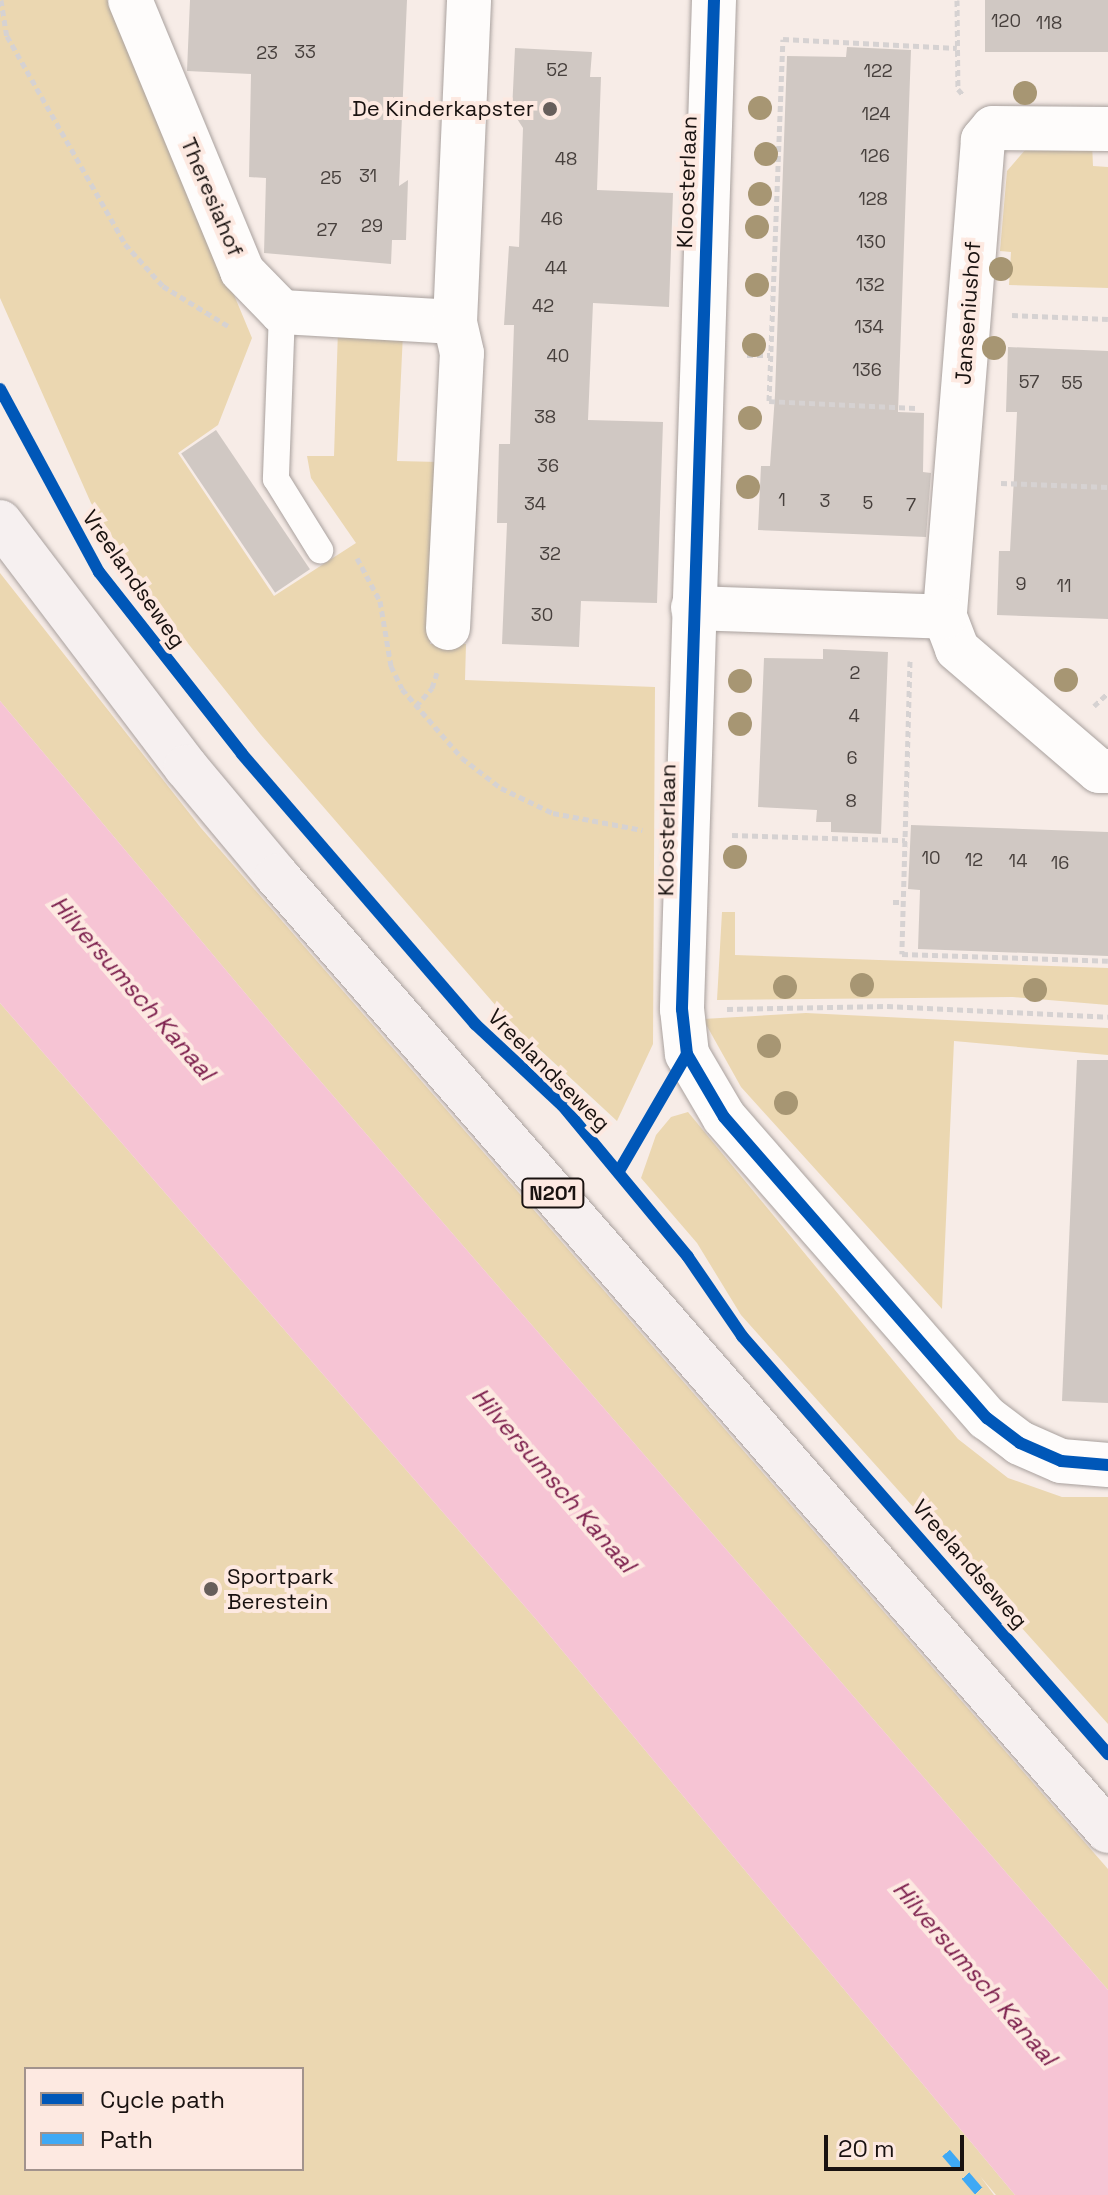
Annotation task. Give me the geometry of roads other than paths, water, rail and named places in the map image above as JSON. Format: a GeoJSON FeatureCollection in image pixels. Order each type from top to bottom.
{"type":"FeatureCollection","features":[{"type":"Feature","properties":{"kind":"main road","name":"N201"},"geometry":{"type":"LineString","coordinates":[[0,522],[186,767],[266,864],[1108,1831]]}},
{"type":"Feature","properties":{"kind":"street","name":"Theresiahof"},"geometry":{"type":"LineString","coordinates":[[130,0],[242,271],[281,325]]}},
{"type":"Feature","properties":{"kind":"street"},"geometry":{"type":"LineString","coordinates":[[448,628],[462,353],[455,322],[469,0]]}},
{"type":"Feature","properties":{"kind":"street","name":"Kloosterlaan"},"geometry":{"type":"LineString","coordinates":[[714,0],[682,1009],[687,1054],[724,1117],[987,1418],[1020,1443],[1061,1461],[1108,1465]]}},
{"type":"Feature","properties":{"kind":"street","name":"Janseniushof"},"geometry":{"type":"LineString","coordinates":[[1108,129],[993,128],[979,159],[955,481],[928,616],[957,649],[1099,771],[1108,771]]}},
{"type":"Feature","properties":{"kind":"street"},"geometry":{"type":"LineString","coordinates":[[281,325],[455,322]]}},
{"type":"Feature","properties":{"kind":"street"},"geometry":{"type":"LineString","coordinates":[[693,608],[928,616]]}},
{"type":"Feature","properties":{"kind":"lane"},"geometry":{"type":"LineString","coordinates":[[281,325],[276,479],[320,550]]}},
{"type":"Feature","properties":{"kind":"water","name":"Hilversumsch Kanaal"},"geometry":{"type":"Polygon","coordinates":[[[0,701],[277,1031],[1108,1990],[1108,2195],[1015,2195],[541,1625],[0,1003],[0,701]]]}},
{"type":"Feature","properties":{"kind":"place","name":"De Kinderkapster"},"geometry":{"type":"Point","coordinates":[550,109]}},
{"type":"Feature","properties":{"kind":"place","name":"Sportpark Berestein"},"geometry":{"type":"Point","coordinates":[211,1589]}}]}
